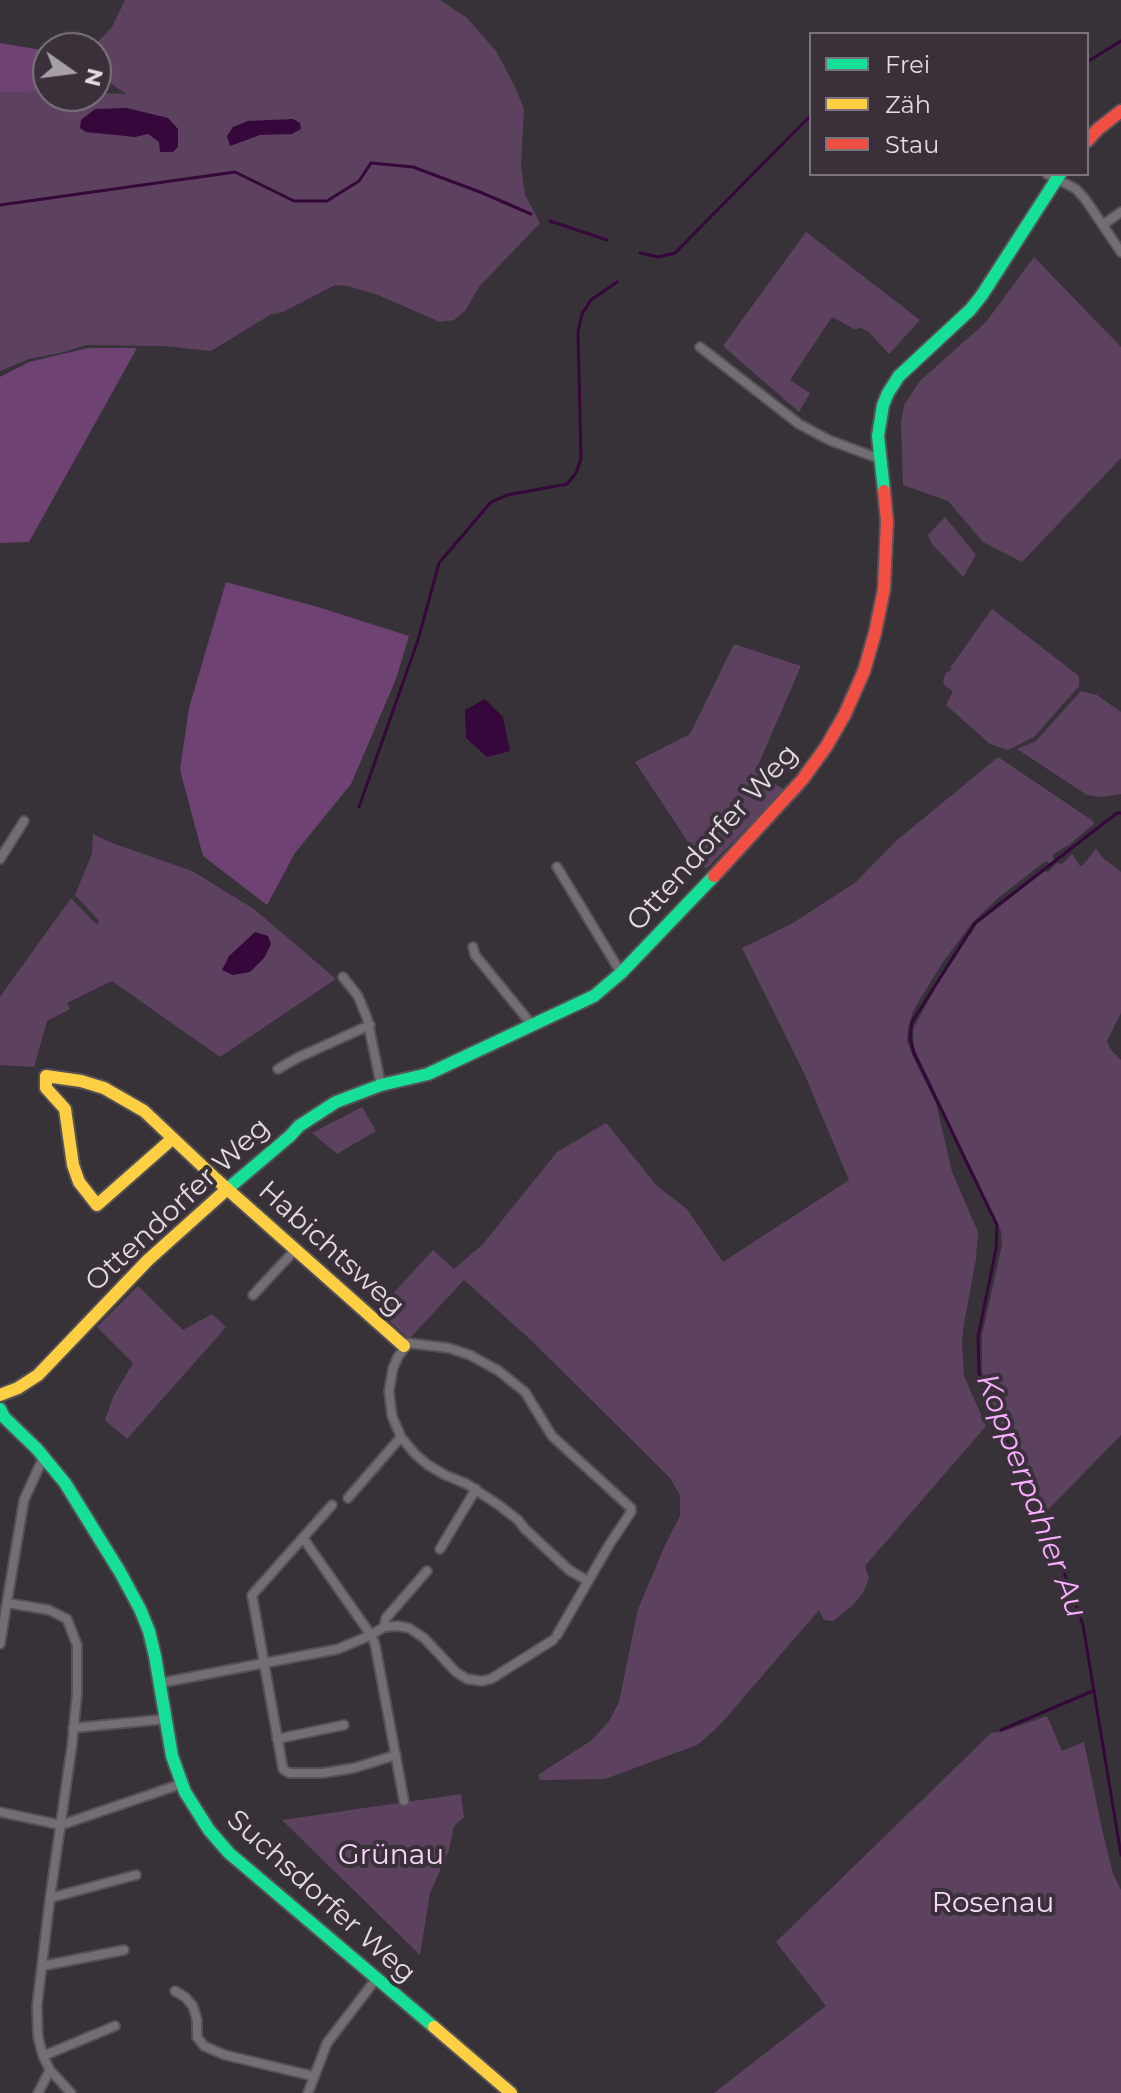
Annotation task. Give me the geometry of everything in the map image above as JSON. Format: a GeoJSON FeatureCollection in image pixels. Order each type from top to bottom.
{"type":"FeatureCollection","features":[{"type":"Feature","properties":{"kind":"main road"},"geometry":{"type":"LineString","coordinates":[[1089,139],[1121,111]]}},
{"type":"Feature","properties":{"kind":"main road","name":"Ottendorfer Weg"},"geometry":{"type":"LineString","coordinates":[[0,1395],[38,1375],[148,1260],[299,1126],[336,1102],[381,1085],[428,1074],[594,996],[621,973],[802,780],[845,714],[869,654],[884,589],[887,521],[878,436],[883,405],[899,376],[982,295],[1007,259],[1055,176]]}},
{"type":"Feature","properties":{"kind":"main road","name":"Habichtsweg"},"geometry":{"type":"LineString","coordinates":[[172,1139],[97,1205],[79,1182],[73,1165],[65,1109],[46,1088],[46,1076],[104,1088],[144,1111],[404,1346]]}},
{"type":"Feature","properties":{"kind":"main road","name":"Suchsdorfer Weg"},"geometry":{"type":"LineString","coordinates":[[0,1409],[16,1431],[44,1456],[76,1500],[140,1609],[149,1631],[172,1756],[181,1784],[214,1837],[511,2093]]}},
{"type":"Feature","properties":{"kind":"street"},"geometry":{"type":"LineString","coordinates":[[1055,176],[1076,189],[1085,199],[1121,252]]}},
{"type":"Feature","properties":{"kind":"street"},"geometry":{"type":"LineString","coordinates":[[1104,224],[1121,212]]}},
{"type":"Feature","properties":{"kind":"street"},"geometry":{"type":"LineString","coordinates":[[700,347],[799,424],[829,440],[880,459]]}},
{"type":"Feature","properties":{"kind":"street"},"geometry":{"type":"LineString","coordinates":[[0,859],[24,821]]}},
{"type":"Feature","properties":{"kind":"street","name":"Ottendorfer Weg"},"geometry":{"type":"LineString","coordinates":[[557,867],[621,973]]}},
{"type":"Feature","properties":{"kind":"street"},"geometry":{"type":"LineString","coordinates":[[473,947],[475,955],[533,1026]]}},
{"type":"Feature","properties":{"kind":"street"},"geometry":{"type":"LineString","coordinates":[[343,977],[358,996],[370,1025],[381,1085]]}},
{"type":"Feature","properties":{"kind":"street"},"geometry":{"type":"LineString","coordinates":[[278,1069],[370,1025]]}},
{"type":"Feature","properties":{"kind":"street"},"geometry":{"type":"LineString","coordinates":[[253,1295],[295,1250]]}},
{"type":"Feature","properties":{"kind":"street"},"geometry":{"type":"LineString","coordinates":[[160,1683],[338,1649],[384,1627],[409,1628],[424,1638],[456,1672],[475,1681],[491,1679],[555,1638],[631,1508],[552,1436],[525,1392],[490,1365],[449,1348],[412,1343],[404,1346],[393,1368],[389,1391],[392,1416],[401,1437],[428,1465],[476,1489],[518,1520],[569,1570],[588,1581]]}},
{"type":"Feature","properties":{"kind":"street"},"geometry":{"type":"LineString","coordinates":[[348,1498],[401,1437]]}},
{"type":"Feature","properties":{"kind":"street"},"geometry":{"type":"LineString","coordinates":[[0,1644],[24,1500],[44,1456]]}},
{"type":"Feature","properties":{"kind":"street"},"geometry":{"type":"LineString","coordinates":[[440,1549],[476,1489]]}},
{"type":"Feature","properties":{"kind":"street"},"geometry":{"type":"LineString","coordinates":[[332,1505],[252,1595],[283,1769],[289,1773],[323,1773],[354,1768],[396,1755]]}},
{"type":"Feature","properties":{"kind":"street"},"geometry":{"type":"LineString","coordinates":[[303,1538],[375,1644],[404,1801]]}},
{"type":"Feature","properties":{"kind":"street"},"geometry":{"type":"LineString","coordinates":[[384,1627],[386,1618],[427,1571]]}},
{"type":"Feature","properties":{"kind":"street"},"geometry":{"type":"LineString","coordinates":[[8,1603],[49,1610],[67,1619],[77,1645],[77,1694],[37,2006],[38,2037],[43,2056],[50,2070],[71,2093]]}},
{"type":"Feature","properties":{"kind":"street"},"geometry":{"type":"LineString","coordinates":[[73,1728],[166,1719]]}},
{"type":"Feature","properties":{"kind":"street"},"geometry":{"type":"LineString","coordinates":[[277,1739],[344,1725]]}},
{"type":"Feature","properties":{"kind":"street"},"geometry":{"type":"LineString","coordinates":[[0,1812],[61,1825],[181,1784]]}},
{"type":"Feature","properties":{"kind":"street"},"geometry":{"type":"LineString","coordinates":[[50,1898],[136,1875]]}},
{"type":"Feature","properties":{"kind":"street"},"geometry":{"type":"LineString","coordinates":[[42,1966],[124,1950]]}},
{"type":"Feature","properties":{"kind":"street"},"geometry":{"type":"LineString","coordinates":[[308,2093],[327,2043],[376,1979]]}},
{"type":"Feature","properties":{"kind":"street"},"geometry":{"type":"LineString","coordinates":[[175,1991],[193,2006],[197,2037],[204,2046],[225,2055],[313,2076]]}},
{"type":"Feature","properties":{"kind":"street"},"geometry":{"type":"LineString","coordinates":[[43,2056],[115,2026]]}},
{"type":"Feature","properties":{"kind":"street"},"geometry":{"type":"LineString","coordinates":[[38,2093],[50,2070]]}},
{"type":"Feature","properties":{"kind":"green space"},"geometry":{"type":"Polygon","coordinates":[[[125,0],[440,0],[467,18],[496,51],[515,87],[524,109],[521,166],[525,195],[540,223],[479,287],[465,311],[454,320],[440,322],[378,295],[335,285],[283,312],[270,315],[211,351],[164,346],[86,345],[29,359],[0,371],[0,93],[32,92],[32,112],[112,112],[112,94],[126,94],[112,84],[112,32],[107,32],[125,0]]]}},
{"type":"Feature","properties":{"kind":"green space"},"geometry":{"type":"Polygon","coordinates":[[[806,232],[920,320],[889,354],[869,332],[854,329],[832,317],[790,380],[810,393],[799,412],[723,346],[806,232]]]}},
{"type":"Feature","properties":{"kind":"green space"},"geometry":{"type":"Polygon","coordinates":[[[1034,257],[1121,347],[1121,458],[1022,562],[983,542],[948,501],[903,485],[901,423],[904,405],[920,381],[986,322],[1034,257]]]}},
{"type":"Feature","properties":{"kind":"green space"},"geometry":{"type":"Polygon","coordinates":[[[945,517],[976,555],[963,577],[932,544],[928,535],[945,517]]]}},
{"type":"Feature","properties":{"kind":"green space"},"geometry":{"type":"Polygon","coordinates":[[[992,609],[1079,676],[1079,686],[1034,737],[1008,750],[990,744],[946,705],[953,691],[945,686],[943,680],[992,609]]]}},
{"type":"Feature","properties":{"kind":"green space"},"geometry":{"type":"Polygon","coordinates":[[[734,644],[801,666],[755,772],[785,790],[706,869],[635,762],[690,734],[734,644]]]}},
{"type":"Feature","properties":{"kind":"green space"},"geometry":{"type":"Polygon","coordinates":[[[1081,691],[1097,695],[1121,712],[1121,794],[1101,797],[1087,795],[1017,749],[1036,741],[1081,691]]]}},
{"type":"Feature","properties":{"kind":"green space"},"geometry":{"type":"Polygon","coordinates":[[[998,757],[1094,824],[1052,855],[1054,860],[1049,864],[1047,861],[1043,863],[998,898],[972,923],[914,1009],[908,1027],[907,1041],[936,1103],[952,1172],[978,1232],[962,1342],[964,1376],[986,1426],[865,1566],[869,1578],[863,1593],[852,1606],[833,1621],[824,1620],[819,1610],[719,1726],[697,1745],[605,1779],[540,1780],[538,1775],[592,1740],[609,1721],[619,1702],[638,1609],[680,1516],[680,1495],[670,1478],[533,1342],[464,1280],[409,1339],[378,1310],[433,1250],[454,1269],[483,1244],[557,1152],[606,1123],[658,1187],[687,1209],[723,1262],[849,1180],[804,1073],[742,948],[793,923],[856,882],[896,841],[998,757]]]}},
{"type":"Feature","properties":{"kind":"green space"},"geometry":{"type":"Polygon","coordinates":[[[93,834],[192,871],[254,909],[336,979],[220,1057],[112,981],[67,1003],[70,1009],[47,1021],[34,1067],[0,1065],[0,997],[71,898],[97,925],[99,921],[75,895],[92,854],[93,834]]]}},
{"type":"Feature","properties":{"kind":"green space"},"geometry":{"type":"Polygon","coordinates":[[[1096,849],[1121,872],[1121,1013],[1107,1041],[1121,1060],[1121,1435],[1045,1513],[1037,1491],[995,1411],[982,1371],[982,1335],[1002,1245],[1001,1231],[914,1048],[913,1029],[937,985],[977,924],[1057,863],[1062,864],[1072,854],[1080,866],[1083,865],[1096,849]]]}},
{"type":"Feature","properties":{"kind":"green space"},"geometry":{"type":"Polygon","coordinates":[[[362,1107],[376,1131],[337,1154],[312,1133],[362,1107]]]}},
{"type":"Feature","properties":{"kind":"green space"},"geometry":{"type":"Polygon","coordinates":[[[138,1286],[183,1330],[212,1314],[226,1327],[127,1439],[105,1420],[113,1397],[133,1363],[97,1327],[138,1286]]]}},
{"type":"Feature","properties":{"kind":"green space","name":"Rosenau"},"geometry":{"type":"Polygon","coordinates":[[[1047,1716],[1062,1751],[1084,1742],[1113,1874],[1121,1890],[1121,2093],[714,2093],[826,2006],[776,1942],[991,1733],[1047,1716]]]}},
{"type":"Feature","properties":{"kind":"green space","name":"Grünau"},"geometry":{"type":"Polygon","coordinates":[[[461,1794],[464,1817],[454,1826],[449,1850],[430,1893],[420,1955],[282,1820],[461,1794]]]}},
{"type":"Feature","properties":{"kind":"shaded area"},"geometry":{"type":"Polygon","coordinates":[[[0,43],[32,48],[32,92],[0,93],[0,43]]]}},
{"type":"Feature","properties":{"kind":"shaded area"},"geometry":{"type":"Polygon","coordinates":[[[112,108],[127,108],[168,118],[178,129],[178,147],[173,152],[160,152],[159,142],[148,134],[135,137],[86,132],[80,128],[81,120],[91,112],[112,112],[112,108]]]}},
{"type":"Feature","properties":{"kind":"shaded area"},"geometry":{"type":"Polygon","coordinates":[[[293,119],[300,123],[301,129],[292,134],[260,135],[230,146],[227,136],[233,127],[248,121],[293,119]]]}},
{"type":"Feature","properties":{"kind":"shaded area"},"geometry":{"type":"Polygon","coordinates":[[[88,348],[137,348],[29,542],[0,543],[0,377],[29,362],[88,348]]]}},
{"type":"Feature","properties":{"kind":"shaded area"},"geometry":{"type":"Polygon","coordinates":[[[226,582],[409,636],[396,679],[351,784],[295,853],[267,905],[203,856],[180,770],[189,708],[226,582]]]}},
{"type":"Feature","properties":{"kind":"shaded area"},"geometry":{"type":"Polygon","coordinates":[[[485,699],[503,717],[510,751],[487,757],[466,738],[465,710],[485,699]]]}},
{"type":"Feature","properties":{"kind":"shaded area"},"geometry":{"type":"Polygon","coordinates":[[[255,932],[268,936],[271,944],[264,958],[250,972],[233,975],[222,970],[229,956],[255,932]]]}},
{"type":"Feature","properties":{"kind":"waterway"},"geometry":{"type":"LineString","coordinates":[[1089,61],[1121,41]]}},
{"type":"Feature","properties":{"kind":"waterway"},"geometry":{"type":"LineString","coordinates":[[640,253],[658,257],[675,253],[809,117]]}},
{"type":"Feature","properties":{"kind":"waterway"},"geometry":{"type":"LineString","coordinates":[[0,205],[235,172],[294,201],[327,201],[359,181],[371,163],[413,167],[531,214]]}},
{"type":"Feature","properties":{"kind":"waterway"},"geometry":{"type":"LineString","coordinates":[[550,221],[607,240]]}},
{"type":"Feature","properties":{"kind":"waterway"},"geometry":{"type":"LineString","coordinates":[[359,807],[418,640],[439,563],[491,502],[507,495],[567,484],[576,473],[581,459],[578,332],[582,314],[591,300],[617,282]]}},
{"type":"Feature","properties":{"kind":"waterway","name":"Kopperpahler Au"},"geometry":{"type":"LineString","coordinates":[[1121,813],[1117,813],[975,923],[912,1022],[910,1038],[914,1053],[997,1225],[996,1249],[978,1337],[979,1373],[994,1419],[1035,1491],[1083,1625],[1121,1855]]}},
{"type":"Feature","properties":{"kind":"waterway"},"geometry":{"type":"LineString","coordinates":[[1001,1730],[1093,1691]]}},
{"type":"Feature","properties":{"kind":"traffic: fast"},"geometry":{"type":"LineString","coordinates":[[884,491],[878,436],[888,393],[899,376],[982,295],[1059,176]]}},
{"type":"Feature","properties":{"kind":"traffic: fast"},"geometry":{"type":"LineString","coordinates":[[225,1191],[299,1126],[336,1102],[381,1085],[428,1074],[594,996],[621,973],[714,876]]}},
{"type":"Feature","properties":{"kind":"traffic: fast"},"geometry":{"type":"LineString","coordinates":[[0,1409],[65,1483],[140,1609],[155,1656],[172,1756],[185,1792],[209,1830],[229,1853],[434,2027]]}},
{"type":"Feature","properties":{"kind":"traffic: slow"},"geometry":{"type":"LineString","coordinates":[[172,1139],[97,1205],[79,1182],[73,1165],[65,1109],[46,1088],[46,1076],[104,1088],[144,1111],[404,1346]]}},
{"type":"Feature","properties":{"kind":"traffic: slow"},"geometry":{"type":"LineString","coordinates":[[0,1395],[38,1375],[148,1260],[225,1191]]}},
{"type":"Feature","properties":{"kind":"traffic: slow"},"geometry":{"type":"LineString","coordinates":[[434,2027],[511,2093]]}},
{"type":"Feature","properties":{"kind":"traffic: jam"},"geometry":{"type":"LineString","coordinates":[[1089,139],[1121,111]]}},
{"type":"Feature","properties":{"kind":"traffic: jam"},"geometry":{"type":"LineString","coordinates":[[714,876],[802,780],[845,714],[864,671],[884,589],[887,521],[884,491]]}}]}
